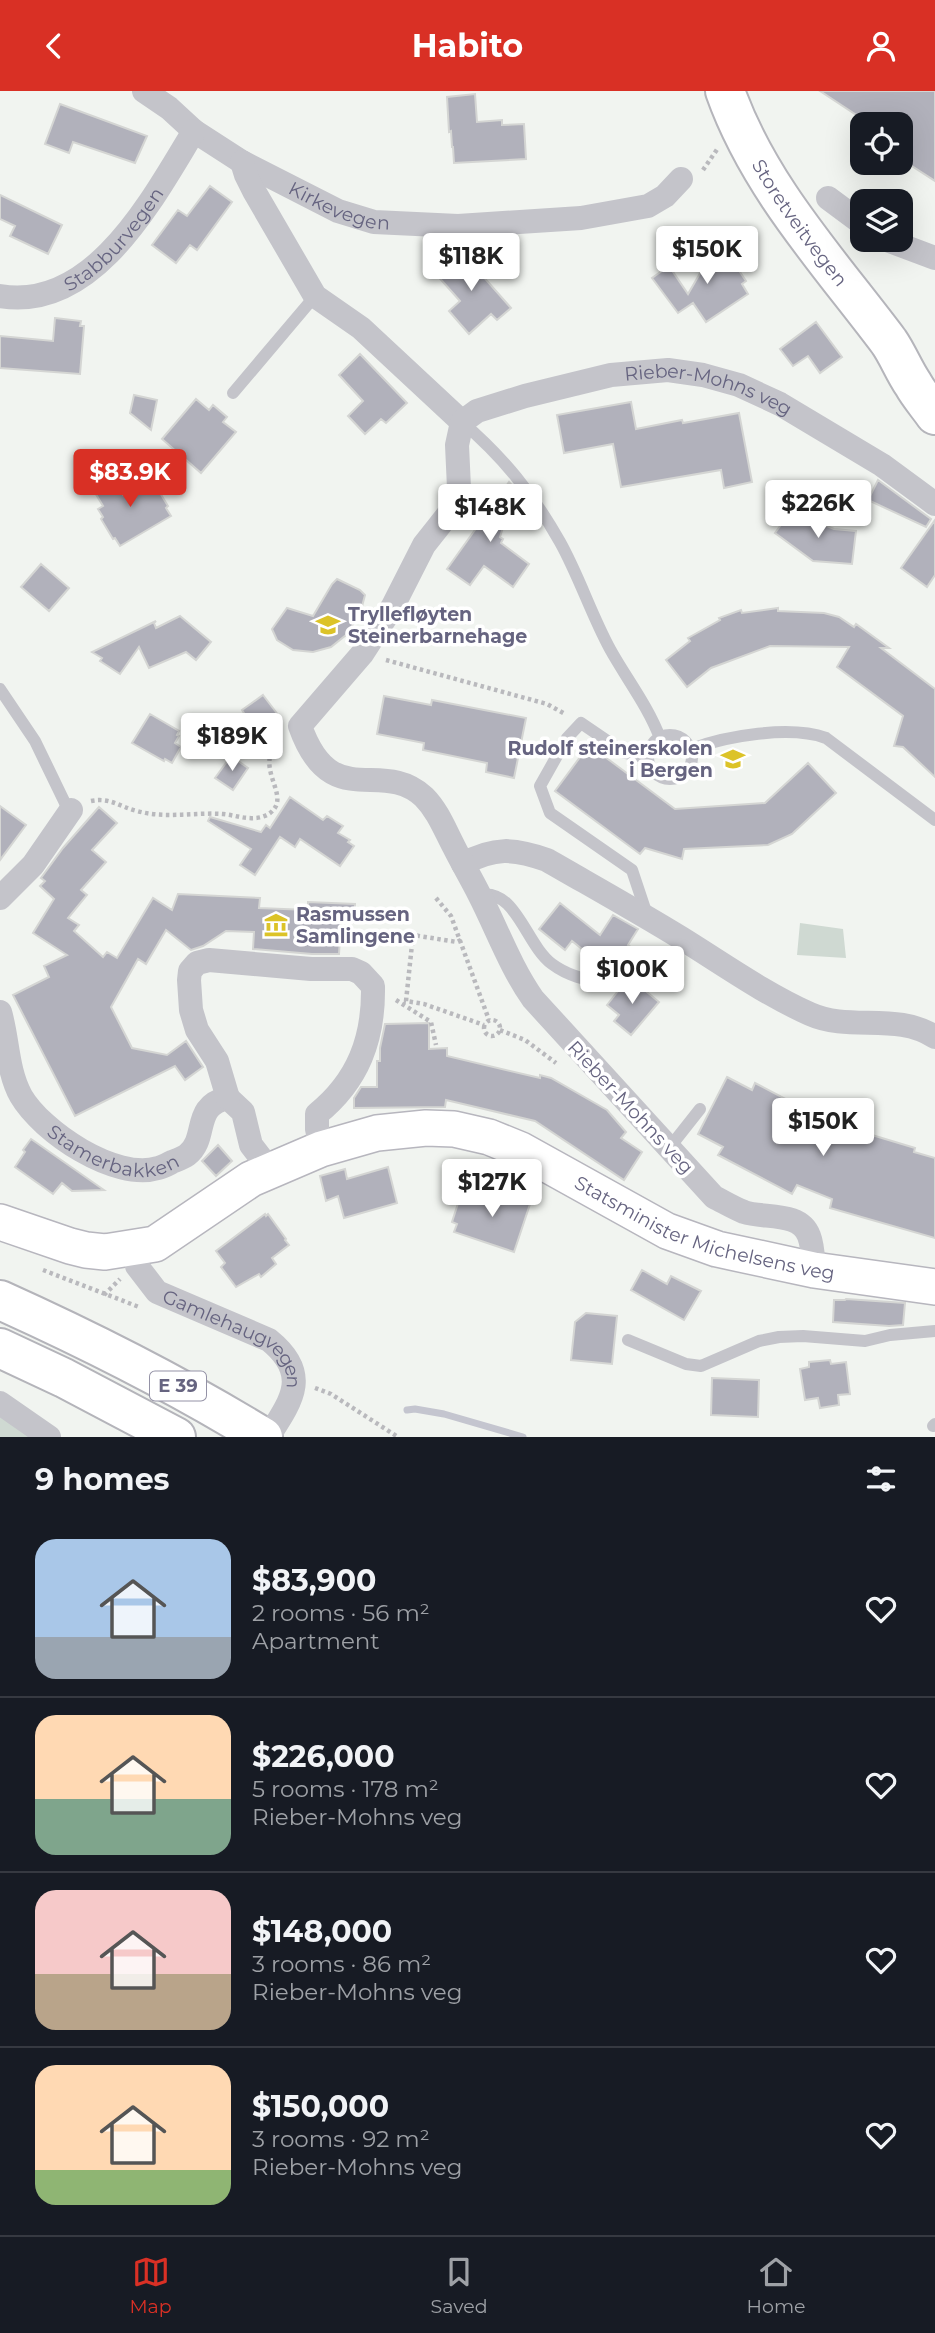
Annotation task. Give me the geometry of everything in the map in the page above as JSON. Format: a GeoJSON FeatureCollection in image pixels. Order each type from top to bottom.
{"type":"FeatureCollection","features":[{"type":"Feature","properties":{"kind":"main road","name":"Storetveitvegen"},"geometry":{"type":"LineString","coordinates":[[725,91],[751,153],[837,277],[891,345],[914,386],[935,415]]}},
{"type":"Feature","properties":{"kind":"main road","name":"Storetveitvegen"},"geometry":{"type":"LineString","coordinates":[[891,345],[935,382]]}},
{"type":"Feature","properties":{"kind":"main road","name":"Statsminister Michelsens veg"},"geometry":{"type":"LineString","coordinates":[[0,1222],[70,1246],[104,1252],[129,1262],[251,1179],[321,1149],[377,1133],[426,1128],[454,1129],[489,1137],[521,1150],[667,1231],[735,1254],[935,1287]]}},
{"type":"Feature","properties":{"kind":"main road","name":"E 39"},"geometry":{"type":"LineString","coordinates":[[0,1300],[148,1370],[263,1437]]}},
{"type":"Feature","properties":{"kind":"main road","name":"E 39"},"geometry":{"type":"LineString","coordinates":[[0,1348],[64,1378],[176,1437]]}},
{"type":"Feature","properties":{"kind":"street","name":"Kirkevegen"},"geometry":{"type":"LineString","coordinates":[[144,91],[169,108],[194,131],[242,162],[338,211],[360,219],[421,226],[530,223],[648,206],[665,196],[681,179]]}},
{"type":"Feature","properties":{"kind":"street","name":"Stabburvegen"},"geometry":{"type":"LineString","coordinates":[[0,296],[38,296],[65,286],[94,269],[137,219],[194,131]]}},
{"type":"Feature","properties":{"kind":"street"},"geometry":{"type":"LineString","coordinates":[[242,162],[254,191],[315,296],[361,328],[462,422],[457,445],[459,488],[454,507],[424,545],[393,607],[362,653],[300,726]]}},
{"type":"Feature","properties":{"kind":"street"},"geometry":{"type":"LineString","coordinates":[[828,198],[850,214]]}},
{"type":"Feature","properties":{"kind":"street"},"geometry":{"type":"LineString","coordinates":[[913,250],[935,258]]}},
{"type":"Feature","properties":{"kind":"street","name":"Rieber-Mohns veg"},"geometry":{"type":"LineString","coordinates":[[462,422],[477,411],[611,375],[668,370],[703,375],[765,396],[883,465],[935,504]]}},
{"type":"Feature","properties":{"kind":"street","name":"Rieber-Mohns veg"},"geometry":{"type":"LineString","coordinates":[[300,726],[307,746],[320,762],[336,775],[348,780],[392,782],[407,786],[422,795],[433,808],[480,895],[517,975],[533,999],[714,1197],[746,1213],[796,1221],[809,1235],[814,1269]]}},
{"type":"Feature","properties":{"kind":"street"},"geometry":{"type":"LineString","coordinates":[[0,898],[33,866],[71,810]]}},
{"type":"Feature","properties":{"kind":"street"},"geometry":{"type":"LineString","coordinates":[[463,864],[491,851],[516,851],[547,860],[648,918],[764,990],[812,1015],[836,1022],[888,1022],[927,1032],[935,1037]]}},
{"type":"Feature","properties":{"kind":"street"},"geometry":{"type":"LineString","coordinates":[[267,1172],[251,1145],[243,1112],[228,1098],[217,1061],[197,1030],[191,1010],[189,980],[190,971],[197,963],[209,960],[299,968],[352,969],[361,973],[373,986],[370,1030],[358,1063],[345,1088],[317,1114],[321,1149]]}},
{"type":"Feature","properties":{"kind":"street","name":"Stamerbakken"},"geometry":{"type":"LineString","coordinates":[[0,1012],[15,1082],[28,1106],[41,1122],[65,1140],[113,1165],[131,1169],[156,1169],[188,1155],[197,1141],[205,1111],[217,1100],[228,1098]]}},
{"type":"Feature","properties":{"kind":"street","name":"Gamlehaugvegen"},"geometry":{"type":"LineString","coordinates":[[129,1262],[137,1266],[157,1292],[268,1339],[281,1350],[295,1377],[291,1402],[268,1437]]}},
{"type":"Feature","properties":{"kind":"street"},"geometry":{"type":"LineString","coordinates":[[0,1403],[48,1437]]}},
{"type":"Feature","properties":{"kind":"lane"},"geometry":{"type":"LineString","coordinates":[[233,393],[315,296]]}},
{"type":"Feature","properties":{"kind":"lane"},"geometry":{"type":"LineString","coordinates":[[462,422],[494,449],[519,478],[560,542],[586,601],[610,648],[654,722],[660,738]]}},
{"type":"Feature","properties":{"kind":"lane"},"geometry":{"type":"LineString","coordinates":[[0,689],[35,741],[71,810]]}},
{"type":"Feature","properties":{"kind":"lane"},"geometry":{"type":"LineString","coordinates":[[648,758],[625,753],[581,723],[567,738],[540,786],[550,813],[632,870],[648,918]]}},
{"type":"Feature","properties":{"kind":"lane"},"geometry":{"type":"LineString","coordinates":[[691,749],[710,742],[751,736],[793,731],[810,732],[826,738],[935,820]]}},
{"type":"Feature","properties":{"kind":"lane"},"geometry":{"type":"LineString","coordinates":[[660,738],[681,738],[691,749],[691,765],[688,771],[675,779],[667,780],[653,772],[648,758],[651,746],[660,738]]}},
{"type":"Feature","properties":{"kind":"lane"},"geometry":{"type":"LineString","coordinates":[[480,895],[494,895],[514,909],[534,946],[551,964],[579,978],[604,982]]}},
{"type":"Feature","properties":{"kind":"lane"},"geometry":{"type":"LineString","coordinates":[[670,1147],[699,1109]]}},
{"type":"Feature","properties":{"kind":"lane"},"geometry":{"type":"LineString","coordinates":[[628,1340],[685,1364],[701,1366],[759,1341],[779,1337],[803,1336],[865,1341],[890,1335],[935,1331]]}},
{"type":"Feature","properties":{"kind":"path"},"geometry":{"type":"LineString","coordinates":[[362,653],[547,704],[581,723]]}},
{"type":"Feature","properties":{"kind":"path"},"geometry":{"type":"LineString","coordinates":[[71,810],[101,799],[136,811],[158,814],[226,814],[256,818],[268,815],[278,802],[269,768],[274,747],[300,726]]}},
{"type":"Feature","properties":{"kind":"path"},"geometry":{"type":"LineString","coordinates":[[436,898],[452,916],[489,1020]]}},
{"type":"Feature","properties":{"kind":"path"},"geometry":{"type":"LineString","coordinates":[[404,1004],[413,935],[457,942],[461,940]]}},
{"type":"Feature","properties":{"kind":"path"},"geometry":{"type":"LineString","coordinates":[[373,986],[382,988],[431,1022],[436,1045]]}},
{"type":"Feature","properties":{"kind":"path"},"geometry":{"type":"LineString","coordinates":[[404,1004],[435,1007],[484,1025]]}},
{"type":"Feature","properties":{"kind":"path"},"geometry":{"type":"LineString","coordinates":[[484,1025],[489,1020]]}},
{"type":"Feature","properties":{"kind":"path"},"geometry":{"type":"LineString","coordinates":[[484,1025],[488,1035],[496,1035],[500,1026],[497,1021],[489,1020]]}},
{"type":"Feature","properties":{"kind":"path"},"geometry":{"type":"LineString","coordinates":[[500,1030],[524,1040],[547,1055]]}},
{"type":"Feature","properties":{"kind":"path"},"geometry":{"type":"LineString","coordinates":[[104,1295],[129,1262]]}},
{"type":"Feature","properties":{"kind":"path"},"geometry":{"type":"LineString","coordinates":[[295,1377],[331,1394],[398,1437]]}},
{"type":"Feature","properties":{"kind":"shaded area"},"geometry":{"type":"Polygon","coordinates":[[[800,923],[843,929],[846,958],[797,955],[800,923]]]}},
{"type":"Feature","properties":{"kind":"shaded area"},"geometry":{"type":"Polygon","coordinates":[[[0,1413],[31,1437],[0,1437],[0,1413]]]}},
{"type":"Feature","properties":{"kind":"building"},"geometry":{"type":"Polygon","coordinates":[[[820,91],[935,91],[935,181],[913,167],[913,112],[852,112],[820,91]]]}},
{"type":"Feature","properties":{"kind":"building"},"geometry":{"type":"Polygon","coordinates":[[[475,94],[477,122],[502,120],[502,125],[524,124],[526,159],[454,163],[447,97],[475,94]]]}},
{"type":"Feature","properties":{"kind":"building"},"geometry":{"type":"Polygon","coordinates":[[[60,104],[147,136],[135,163],[73,142],[69,153],[45,144],[60,104]]]}},
{"type":"Feature","properties":{"kind":"building"},"geometry":{"type":"Polygon","coordinates":[[[210,186],[232,202],[197,250],[190,245],[176,263],[152,245],[178,210],[187,216],[210,186]]]}},
{"type":"Feature","properties":{"kind":"building"},"geometry":{"type":"Polygon","coordinates":[[[0,195],[62,225],[48,254],[10,236],[15,226],[0,219],[0,195]]]}},
{"type":"Feature","properties":{"kind":"building"},"geometry":{"type":"Polygon","coordinates":[[[717,244],[736,254],[732,260],[746,281],[742,284],[748,294],[706,322],[693,303],[678,313],[652,278],[669,266],[688,294],[717,244]]]}},
{"type":"Feature","properties":{"kind":"building"},"geometry":{"type":"Polygon","coordinates":[[[470,254],[484,270],[480,273],[511,308],[497,320],[491,314],[469,334],[449,311],[460,301],[435,273],[452,258],[470,254]]]}},
{"type":"Feature","properties":{"kind":"building"},"geometry":{"type":"Polygon","coordinates":[[[55,318],[81,321],[80,326],[84,326],[80,374],[0,368],[0,336],[53,341],[55,318]]]}},
{"type":"Feature","properties":{"kind":"building"},"geometry":{"type":"Polygon","coordinates":[[[816,322],[842,357],[820,373],[808,356],[793,366],[780,349],[816,322]]]}},
{"type":"Feature","properties":{"kind":"building"},"geometry":{"type":"Polygon","coordinates":[[[360,354],[407,403],[386,423],[381,419],[365,434],[348,416],[363,401],[339,375],[360,354]]]}},
{"type":"Feature","properties":{"kind":"building"},"geometry":{"type":"Polygon","coordinates":[[[134,395],[157,400],[151,430],[130,413],[134,395]]]}},
{"type":"Feature","properties":{"kind":"building"},"geometry":{"type":"Polygon","coordinates":[[[196,399],[209,410],[213,405],[227,417],[223,422],[236,432],[201,473],[162,439],[196,399]]]}},
{"type":"Feature","properties":{"kind":"building"},"geometry":{"type":"Polygon","coordinates":[[[631,402],[636,429],[739,413],[752,482],[724,488],[721,470],[621,487],[613,444],[564,453],[557,415],[631,402]]]}},
{"type":"Feature","properties":{"kind":"building"},"geometry":{"type":"Polygon","coordinates":[[[110,474],[123,495],[151,478],[171,516],[120,546],[101,519],[103,517],[98,509],[103,506],[91,486],[110,474]]]}},
{"type":"Feature","properties":{"kind":"building"},"geometry":{"type":"Polygon","coordinates":[[[878,480],[931,519],[926,527],[868,500],[878,480]]]}},
{"type":"Feature","properties":{"kind":"building"},"geometry":{"type":"Polygon","coordinates":[[[509,482],[515,489],[500,537],[503,539],[501,543],[529,564],[513,587],[484,566],[470,585],[447,569],[487,513],[478,510],[484,490],[500,495],[509,482]]]}},
{"type":"Feature","properties":{"kind":"building"},"geometry":{"type":"Polygon","coordinates":[[[791,511],[834,529],[856,531],[852,564],[813,561],[775,533],[791,511]]]}},
{"type":"Feature","properties":{"kind":"building"},"geometry":{"type":"Polygon","coordinates":[[[935,520],[935,575],[927,587],[901,568],[935,520]]]}},
{"type":"Feature","properties":{"kind":"building"},"geometry":{"type":"Polygon","coordinates":[[[41,564],[69,588],[49,611],[21,587],[41,564]]]}},
{"type":"Feature","properties":{"kind":"building"},"geometry":{"type":"Polygon","coordinates":[[[337,579],[365,595],[360,614],[346,635],[331,647],[313,652],[293,650],[277,640],[272,629],[287,608],[313,616],[337,579]]]}},
{"type":"Feature","properties":{"kind":"building"},"geometry":{"type":"Polygon","coordinates":[[[778,608],[778,611],[824,613],[839,617],[854,627],[856,624],[889,648],[881,648],[935,689],[935,777],[903,747],[894,746],[903,716],[837,667],[849,647],[770,646],[711,668],[687,687],[666,660],[690,641],[688,638],[720,620],[719,618],[741,610],[742,613],[778,608]]]}},
{"type":"Feature","properties":{"kind":"building"},"geometry":{"type":"Polygon","coordinates":[[[180,616],[211,642],[196,660],[186,652],[149,668],[139,647],[120,674],[100,661],[102,658],[92,652],[156,621],[156,628],[180,616]]]}},
{"type":"Feature","properties":{"kind":"building"},"geometry":{"type":"Polygon","coordinates":[[[263,695],[282,720],[257,739],[245,723],[249,721],[242,710],[263,695]]]}},
{"type":"Feature","properties":{"kind":"building"},"geometry":{"type":"Polygon","coordinates":[[[384,696],[431,705],[432,700],[526,718],[514,778],[486,772],[487,763],[423,750],[424,743],[377,734],[384,696]]]}},
{"type":"Feature","properties":{"kind":"building"},"geometry":{"type":"Polygon","coordinates":[[[150,714],[179,731],[175,743],[181,747],[172,763],[132,743],[150,714]]]}},
{"type":"Feature","properties":{"kind":"building"},"geometry":{"type":"Polygon","coordinates":[[[589,745],[675,809],[765,803],[808,763],[836,793],[792,834],[768,845],[684,849],[682,859],[645,848],[640,854],[555,791],[589,745]]]}},
{"type":"Feature","properties":{"kind":"building"},"geometry":{"type":"Polygon","coordinates":[[[231,756],[248,768],[233,790],[215,778],[231,756]]]}},
{"type":"Feature","properties":{"kind":"building"},"geometry":{"type":"Polygon","coordinates":[[[290,797],[323,820],[327,816],[343,826],[338,833],[350,840],[348,842],[354,846],[340,866],[300,839],[295,847],[280,837],[255,875],[240,865],[251,849],[208,821],[210,817],[261,832],[266,825],[270,828],[290,797]]]}},
{"type":"Feature","properties":{"kind":"building"},"geometry":{"type":"Polygon","coordinates":[[[0,806],[26,825],[0,860],[0,806]]]}},
{"type":"Feature","properties":{"kind":"building"},"geometry":{"type":"Polygon","coordinates":[[[99,807],[117,823],[92,850],[106,862],[81,890],[87,895],[68,918],[79,925],[74,931],[103,957],[107,952],[117,958],[153,898],[172,910],[178,894],[260,898],[259,908],[308,910],[308,902],[355,904],[354,923],[341,922],[339,954],[253,949],[254,932],[226,931],[203,946],[191,950],[166,930],[146,964],[138,959],[111,1007],[132,1048],[167,1055],[186,1041],[203,1067],[185,1080],[175,1066],[75,1116],[13,995],[49,977],[44,966],[67,955],[33,933],[54,899],[40,886],[45,881],[41,878],[99,807]]]}},
{"type":"Feature","properties":{"kind":"building"},"geometry":{"type":"Polygon","coordinates":[[[560,903],[600,935],[613,915],[638,929],[628,945],[632,948],[628,954],[630,955],[614,975],[572,941],[565,950],[539,929],[560,903]]]}},
{"type":"Feature","properties":{"kind":"building"},"geometry":{"type":"Polygon","coordinates":[[[629,977],[659,1002],[631,1035],[614,1021],[619,1015],[607,1005],[629,977]]]}},
{"type":"Feature","properties":{"kind":"building"},"geometry":{"type":"Polygon","coordinates":[[[429,1023],[429,1049],[447,1048],[447,1056],[540,1078],[540,1075],[551,1078],[607,1110],[626,1132],[621,1138],[642,1152],[624,1180],[535,1121],[446,1100],[445,1107],[354,1108],[354,1098],[361,1087],[377,1087],[377,1061],[380,1061],[385,1024],[429,1023]]]}},
{"type":"Feature","properties":{"kind":"building"},"geometry":{"type":"Polygon","coordinates":[[[727,1077],[752,1090],[755,1083],[829,1122],[915,1148],[914,1152],[935,1158],[935,1238],[830,1208],[832,1199],[797,1185],[792,1194],[718,1155],[723,1147],[698,1134],[727,1077]]]}},
{"type":"Feature","properties":{"kind":"building"},"geometry":{"type":"Polygon","coordinates":[[[31,1139],[104,1190],[72,1191],[62,1183],[53,1194],[15,1167],[31,1139]]]}},
{"type":"Feature","properties":{"kind":"building"},"geometry":{"type":"Polygon","coordinates":[[[218,1145],[232,1161],[216,1176],[202,1161],[218,1145]]]}},
{"type":"Feature","properties":{"kind":"building"},"geometry":{"type":"Polygon","coordinates":[[[388,1167],[397,1203],[344,1218],[338,1196],[326,1201],[320,1176],[345,1169],[347,1179],[388,1167]]]}},
{"type":"Feature","properties":{"kind":"building"},"geometry":{"type":"Polygon","coordinates":[[[462,1191],[481,1198],[482,1194],[506,1202],[509,1193],[531,1201],[514,1252],[454,1232],[457,1224],[452,1222],[462,1191]]]}},
{"type":"Feature","properties":{"kind":"building"},"geometry":{"type":"Polygon","coordinates":[[[268,1214],[289,1245],[272,1258],[276,1264],[261,1277],[259,1274],[236,1287],[221,1267],[225,1263],[216,1251],[268,1214]]]}},
{"type":"Feature","properties":{"kind":"building"},"geometry":{"type":"Polygon","coordinates":[[[642,1270],[667,1284],[671,1276],[701,1291],[684,1320],[631,1290],[642,1270]]]}},
{"type":"Feature","properties":{"kind":"building"},"geometry":{"type":"Polygon","coordinates":[[[834,1300],[905,1303],[903,1325],[833,1322],[834,1300]]]}},
{"type":"Feature","properties":{"kind":"building"},"geometry":{"type":"Polygon","coordinates":[[[586,1313],[617,1316],[612,1364],[571,1360],[575,1322],[586,1313]]]}},
{"type":"Feature","properties":{"kind":"building"},"geometry":{"type":"Polygon","coordinates":[[[830,1360],[831,1364],[846,1362],[850,1394],[838,1395],[839,1405],[820,1408],[818,1398],[805,1400],[800,1369],[809,1367],[809,1362],[830,1360]]]}},
{"type":"Feature","properties":{"kind":"building"},"geometry":{"type":"Polygon","coordinates":[[[712,1378],[759,1380],[758,1417],[711,1415],[712,1378]]]}},
{"type":"Feature","properties":{"kind":"waterway"},"geometry":{"type":"LineString","coordinates":[[407,1410],[444,1414],[523,1437]]}},
{"type":"Feature","properties":{"kind":"place","name":"Tryllefløyten Steinerbarnehage"},"geometry":{"type":"Point","coordinates":[328,625]}},
{"type":"Feature","properties":{"kind":"place","name":"Rudolf steinerskolen i Bergen"},"geometry":{"type":"Point","coordinates":[733,759]}},
{"type":"Feature","properties":{"kind":"place","name":"Rasmussen Samlingene"},"geometry":{"type":"Point","coordinates":[276,925]}}]}
